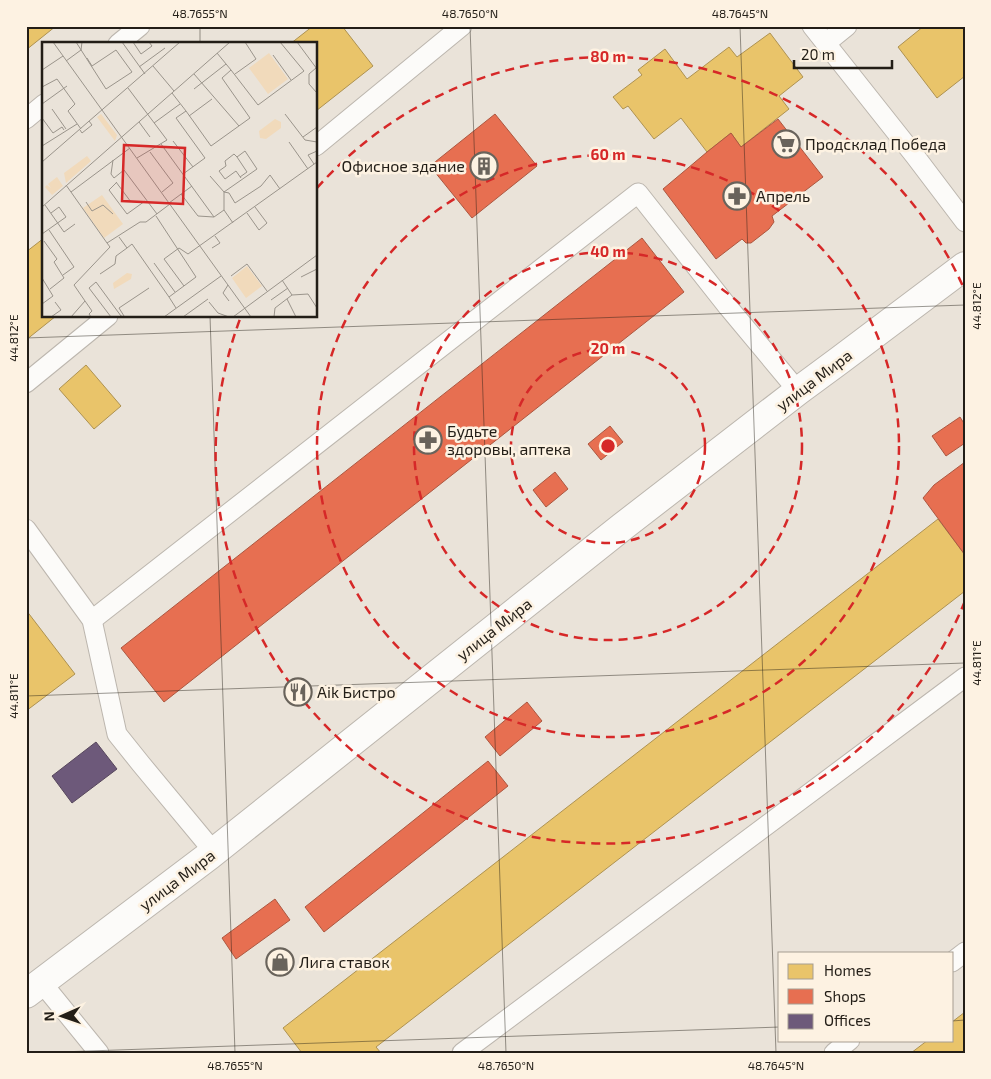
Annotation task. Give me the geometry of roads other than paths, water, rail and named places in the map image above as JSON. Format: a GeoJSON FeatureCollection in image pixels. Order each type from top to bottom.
{"type":"FeatureCollection","features":[{"type":"Feature","properties":{"kind":"street","name":"улица Мира"},"geometry":{"type":"LineString","coordinates":[[34,988],[214,852],[622,527],[798,391],[965,266]]}},
{"type":"Feature","properties":{"kind":"lane"},"geometry":{"type":"LineString","coordinates":[[120,42],[140,26]]}},
{"type":"Feature","properties":{"kind":"lane"},"geometry":{"type":"LineString","coordinates":[[318,144],[462,26]]}},
{"type":"Feature","properties":{"kind":"lane"},"geometry":{"type":"LineString","coordinates":[[812,26],[916,156],[965,222]]}},
{"type":"Feature","properties":{"kind":"lane"},"geometry":{"type":"LineString","coordinates":[[826,43],[847,26]]}},
{"type":"Feature","properties":{"kind":"lane"},"geometry":{"type":"LineString","coordinates":[[26,119],[42,106]]}},
{"type":"Feature","properties":{"kind":"lane"},"geometry":{"type":"LineString","coordinates":[[92,620],[638,192],[728,307],[798,391]]}},
{"type":"Feature","properties":{"kind":"lane"},"geometry":{"type":"LineString","coordinates":[[26,383],[106,318]]}},
{"type":"Feature","properties":{"kind":"lane"},"geometry":{"type":"LineString","coordinates":[[26,529],[92,620],[117,734],[214,852]]}},
{"type":"Feature","properties":{"kind":"lane"},"geometry":{"type":"LineString","coordinates":[[462,1053],[965,677]]}},
{"type":"Feature","properties":{"kind":"lane"},"geometry":{"type":"LineString","coordinates":[[954,960],[965,952]]}},
{"type":"Feature","properties":{"kind":"lane"},"geometry":{"type":"LineString","coordinates":[[34,988],[99,1053]]}},
{"type":"Feature","properties":{"kind":"lane"},"geometry":{"type":"LineString","coordinates":[[834,1053],[848,1042]]}},
{"type":"Feature","properties":{"kind":"place","name":"Продсклад Победа"},"geometry":{"type":"Point","coordinates":[786,144]}},
{"type":"Feature","properties":{"kind":"place","name":"Офисное здание"},"geometry":{"type":"Point","coordinates":[484,166]}},
{"type":"Feature","properties":{"kind":"place","name":"Апрель"},"geometry":{"type":"Point","coordinates":[737,196]}},
{"type":"Feature","properties":{"kind":"place","name":"Будьте здоровы, аптека"},"geometry":{"type":"Point","coordinates":[428,440]}},
{"type":"Feature","properties":{"kind":"place","name":"Aik Бистро"},"geometry":{"type":"Point","coordinates":[298,692]}},
{"type":"Feature","properties":{"kind":"place","name":"Лига ставок"},"geometry":{"type":"Point","coordinates":[280,962]}}]}
